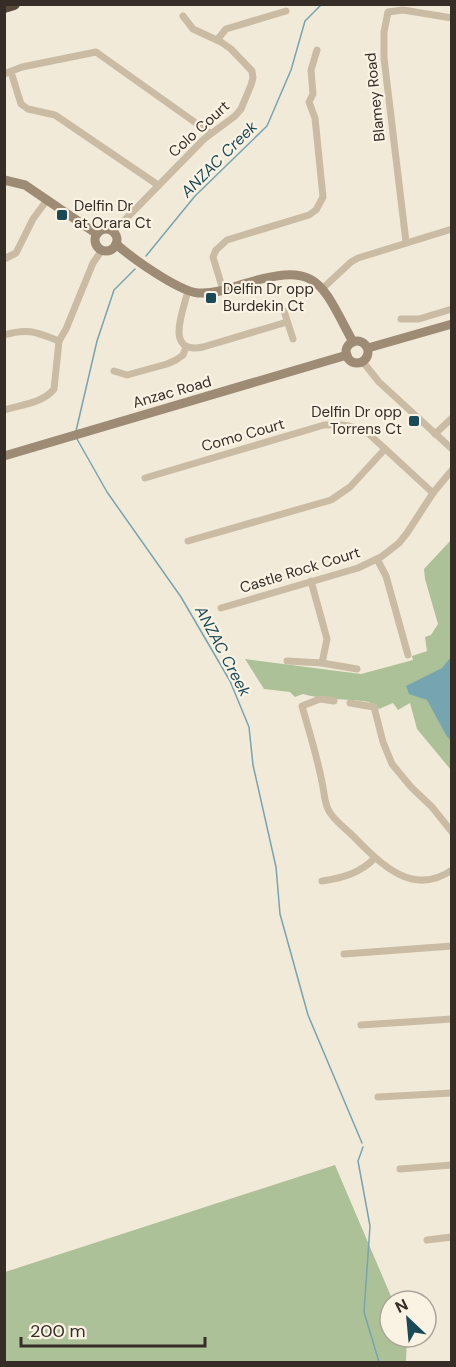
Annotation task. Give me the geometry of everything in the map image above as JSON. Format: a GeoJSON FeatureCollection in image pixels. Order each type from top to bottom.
{"type":"FeatureCollection","features":[{"type":"Feature","properties":{"kind":"highway"},"geometry":{"type":"LineString","coordinates":[[4,7],[14,4]]}},
{"type":"Feature","properties":{"kind":"main road"},"geometry":{"type":"LineString","coordinates":[[4,180],[25,185],[97,234]]}},
{"type":"Feature","properties":{"kind":"main road"},"geometry":{"type":"LineString","coordinates":[[105,229],[113,232],[117,238],[116,244],[108,250],[102,250],[95,243],[97,234],[105,229]]}},
{"type":"Feature","properties":{"kind":"main road"},"geometry":{"type":"LineString","coordinates":[[116,244],[175,285],[188,291],[207,293],[284,274],[304,277],[323,288],[332,300],[353,342]]}},
{"type":"Feature","properties":{"kind":"main road"},"geometry":{"type":"LineString","coordinates":[[368,348],[452,324]]}},
{"type":"Feature","properties":{"kind":"main road"},"geometry":{"type":"LineString","coordinates":[[353,342],[361,342],[368,348]]}},
{"type":"Feature","properties":{"kind":"main road"},"geometry":{"type":"LineString","coordinates":[[353,342],[348,348],[347,355],[353,362],[363,362],[367,357],[368,348]]}},
{"type":"Feature","properties":{"kind":"main road","name":"Anzac Road"},"geometry":{"type":"LineString","coordinates":[[4,456],[347,355]]}},
{"type":"Feature","properties":{"kind":"street","name":"Blamey Road"},"geometry":{"type":"LineString","coordinates":[[406,242],[384,57],[385,24],[388,12],[398,10],[452,18]]}},
{"type":"Feature","properties":{"kind":"street"},"geometry":{"type":"LineString","coordinates":[[217,40],[226,29],[286,12]]}},
{"type":"Feature","properties":{"kind":"street","name":"Colo Court"},"geometry":{"type":"LineString","coordinates":[[113,232],[210,133],[235,116],[241,109],[253,78],[249,68],[226,45],[193,29],[183,16]]}},
{"type":"Feature","properties":{"kind":"street"},"geometry":{"type":"LineString","coordinates":[[223,290],[213,257],[220,244],[309,215],[316,210],[323,197],[315,118],[309,102],[313,89],[311,69],[317,50]]}},
{"type":"Feature","properties":{"kind":"street"},"geometry":{"type":"LineString","coordinates":[[158,185],[56,115],[28,109],[21,104],[8,73],[22,67],[96,52],[210,133]]}},
{"type":"Feature","properties":{"kind":"street"},"geometry":{"type":"LineString","coordinates":[[4,259],[16,253],[33,219],[47,200]]}},
{"type":"Feature","properties":{"kind":"street"},"geometry":{"type":"LineString","coordinates":[[323,288],[358,258],[452,229]]}},
{"type":"Feature","properties":{"kind":"street"},"geometry":{"type":"LineString","coordinates":[[4,410],[49,396],[54,389],[59,341],[93,263],[102,250]]}},
{"type":"Feature","properties":{"kind":"street"},"geometry":{"type":"LineString","coordinates":[[188,291],[178,327],[181,342],[186,347],[194,349],[287,322]]}},
{"type":"Feature","properties":{"kind":"street"},"geometry":{"type":"LineString","coordinates":[[401,319],[419,319],[452,309]]}},
{"type":"Feature","properties":{"kind":"street"},"geometry":{"type":"LineString","coordinates":[[284,311],[293,339]]}},
{"type":"Feature","properties":{"kind":"street"},"geometry":{"type":"LineString","coordinates":[[4,335],[26,330],[59,341]]}},
{"type":"Feature","properties":{"kind":"street"},"geometry":{"type":"LineString","coordinates":[[114,371],[127,375],[167,364],[183,355],[186,347]]}},
{"type":"Feature","properties":{"kind":"street"},"geometry":{"type":"LineString","coordinates":[[363,362],[379,382],[452,449]]}},
{"type":"Feature","properties":{"kind":"street"},"geometry":{"type":"LineString","coordinates":[[435,434],[452,418]]}},
{"type":"Feature","properties":{"kind":"street","name":"Como Court"},"geometry":{"type":"LineString","coordinates":[[145,478],[324,425],[348,425],[369,434],[433,493]]}},
{"type":"Feature","properties":{"kind":"street"},"geometry":{"type":"LineString","coordinates":[[188,541],[331,500],[350,487],[385,449]]}},
{"type":"Feature","properties":{"kind":"street","name":"Castle Rock Court"},"geometry":{"type":"LineString","coordinates":[[221,608],[358,568],[377,559],[399,543],[433,493],[452,470]]}},
{"type":"Feature","properties":{"kind":"street"},"geometry":{"type":"LineString","coordinates":[[377,559],[386,576],[408,655]]}},
{"type":"Feature","properties":{"kind":"street"},"geometry":{"type":"LineString","coordinates":[[311,581],[327,639],[322,663]]}},
{"type":"Feature","properties":{"kind":"street"},"geometry":{"type":"LineString","coordinates":[[287,661],[322,663],[357,669]]}},
{"type":"Feature","properties":{"kind":"street"},"geometry":{"type":"LineString","coordinates":[[334,701],[320,699],[302,706],[327,809],[375,858],[399,874],[414,879],[436,878],[452,870]]}},
{"type":"Feature","properties":{"kind":"street"},"geometry":{"type":"LineString","coordinates":[[350,703],[368,704],[374,707],[382,742],[392,764],[452,832]]}},
{"type":"Feature","properties":{"kind":"street"},"geometry":{"type":"LineString","coordinates":[[322,881],[336,879],[363,869],[375,858]]}},
{"type":"Feature","properties":{"kind":"street"},"geometry":{"type":"LineString","coordinates":[[344,954],[452,946]]}},
{"type":"Feature","properties":{"kind":"street"},"geometry":{"type":"LineString","coordinates":[[361,1025],[452,1019]]}},
{"type":"Feature","properties":{"kind":"street"},"geometry":{"type":"LineString","coordinates":[[378,1097],[452,1093]]}},
{"type":"Feature","properties":{"kind":"street"},"geometry":{"type":"LineString","coordinates":[[400,1169],[452,1165]]}},
{"type":"Feature","properties":{"kind":"street"},"geometry":{"type":"LineString","coordinates":[[427,1240],[452,1237]]}},
{"type":"Feature","properties":{"kind":"green space"},"geometry":{"type":"Polygon","coordinates":[[[451,540],[451,770],[417,729],[410,703],[398,710],[393,703],[379,709],[369,702],[303,694],[295,697],[290,692],[264,689],[245,659],[361,674],[413,660],[412,656],[427,651],[425,637],[431,635],[438,624],[424,569],[451,540]]]}},
{"type":"Feature","properties":{"kind":"green space"},"geometry":{"type":"Polygon","coordinates":[[[335,1165],[388,1289],[378,1289],[378,1349],[407,1349],[406,1362],[5,1362],[5,1272],[335,1165]]]}},
{"type":"Feature","properties":{"kind":"water"},"geometry":{"type":"Polygon","coordinates":[[[451,657],[451,741],[427,700],[409,694],[406,686],[442,668],[451,657]]]}},
{"type":"Feature","properties":{"kind":"waterway","name":"ANZAC Creek"},"geometry":{"type":"LineString","coordinates":[[146,256],[195,196],[267,126],[291,70],[305,21],[322,4]]}},
{"type":"Feature","properties":{"kind":"waterway","name":"ANZAC Creek"},"geometry":{"type":"LineString","coordinates":[[76,431],[97,341],[114,290],[135,269]]}},
{"type":"Feature","properties":{"kind":"waterway","name":"ANZAC Creek"},"geometry":{"type":"LineString","coordinates":[[77,439],[107,492],[181,597],[230,681],[249,727],[253,765],[276,867],[280,914],[308,1015],[362,1143]]}},
{"type":"Feature","properties":{"kind":"waterway","name":"ANZAC Creek"},"geometry":{"type":"LineString","coordinates":[[363,1147],[358,1161],[370,1226],[364,1312],[379,1362]]}},
{"type":"Feature","properties":{"kind":"place","name":"Delfin Dr at Orara Ct"},"geometry":{"type":"Point","coordinates":[62,215]}},
{"type":"Feature","properties":{"kind":"place","name":"Delfin Dr opp Burdekin Ct"},"geometry":{"type":"Point","coordinates":[211,298]}},
{"type":"Feature","properties":{"kind":"place","name":"Delfin Dr opp Torrens Ct"},"geometry":{"type":"Point","coordinates":[414,421]}}]}
